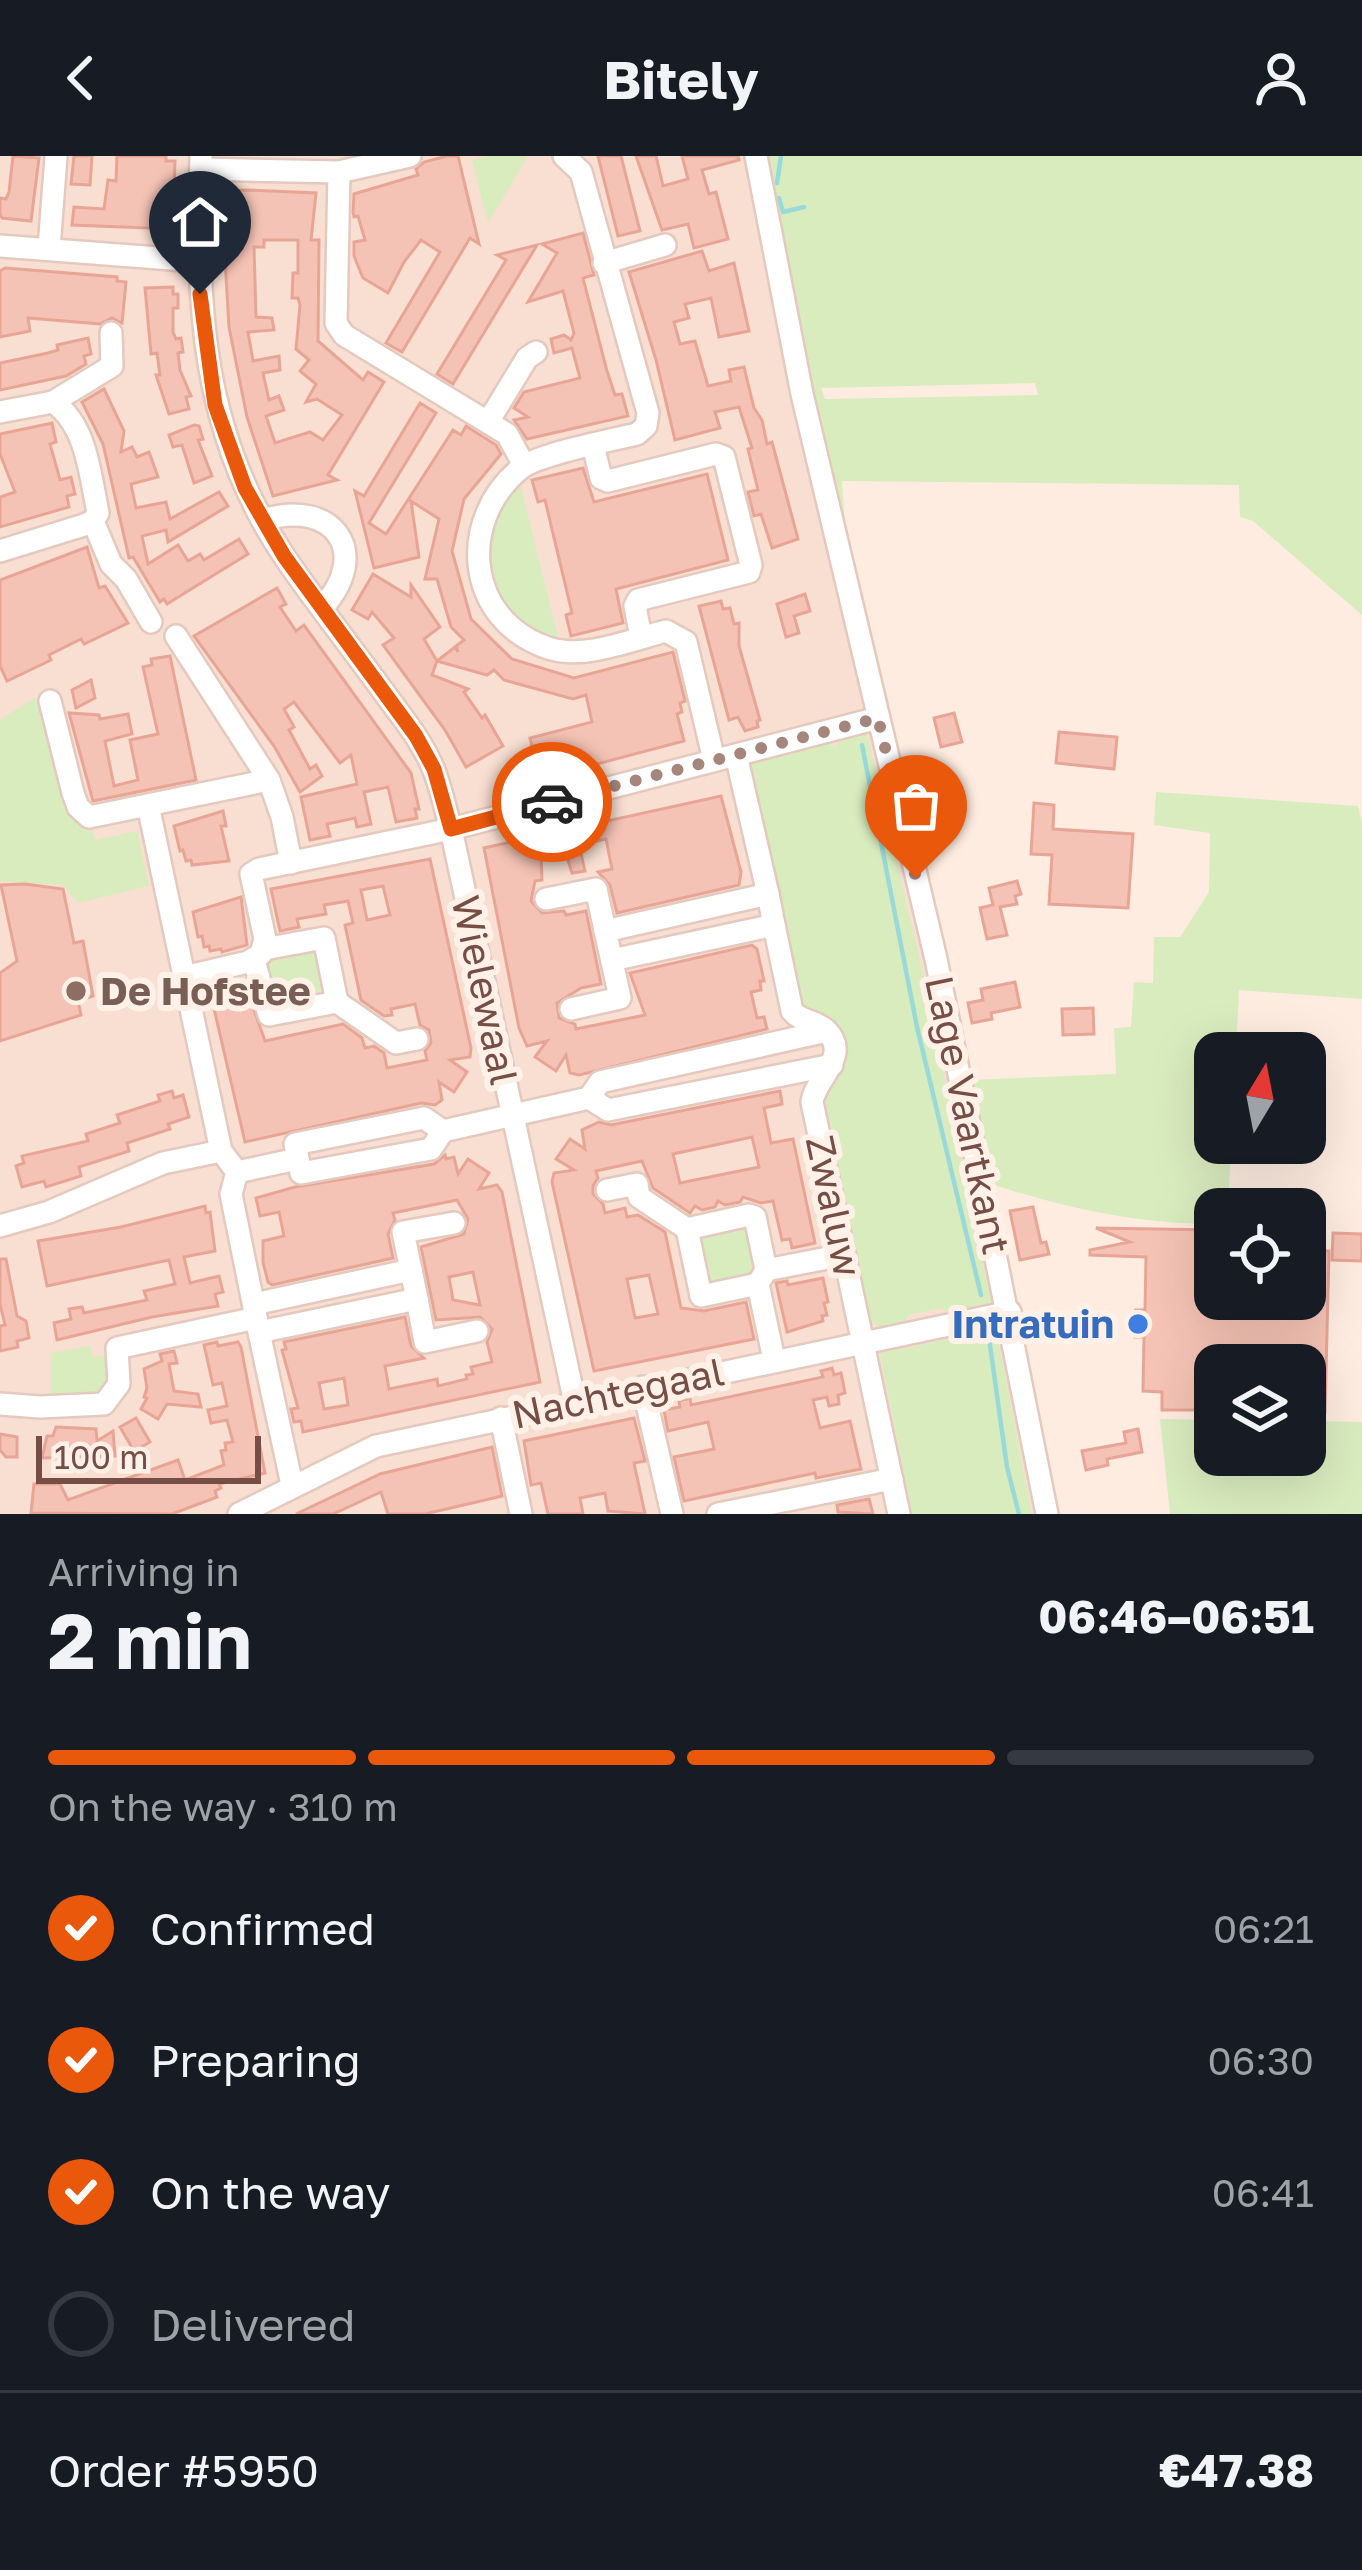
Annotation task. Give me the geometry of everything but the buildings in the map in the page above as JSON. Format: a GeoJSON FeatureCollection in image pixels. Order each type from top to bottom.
{"type":"FeatureCollection","features":[{"type":"Feature","properties":{"kind":"street"},"geometry":{"type":"LineString","coordinates":[[49,249],[56,156]]}},
{"type":"Feature","properties":{"kind":"street"},"geometry":{"type":"LineString","coordinates":[[201,163],[339,172],[410,156]]}},
{"type":"Feature","properties":{"kind":"street"},"geometry":{"type":"LineString","coordinates":[[564,156],[581,172],[648,413],[646,426],[637,434],[524,465],[496,495],[482,521],[477,552],[483,586],[497,611],[525,637],[549,648],[578,652],[666,632],[686,643],[768,894],[792,1011],[796,1018],[827,1031]]}},
{"type":"Feature","properties":{"kind":"street","name":"Lage Vaartkant"},"geometry":{"type":"LineString","coordinates":[[756,156],[802,394],[936,958],[1048,1514]]}},
{"type":"Feature","properties":{"kind":"street","name":"Wielewaal"},"geometry":{"type":"LineString","coordinates":[[201,163],[201,327],[215,405],[245,488],[262,520],[416,736],[434,769],[575,1403]]}},
{"type":"Feature","properties":{"kind":"street"},"geometry":{"type":"LineString","coordinates":[[339,172],[336,322],[344,335],[507,434],[524,465]]}},
{"type":"Feature","properties":{"kind":"street"},"geometry":{"type":"LineString","coordinates":[[604,263],[665,245]]}},
{"type":"Feature","properties":{"kind":"street"},"geometry":{"type":"LineString","coordinates":[[0,246],[198,261]]}},
{"type":"Feature","properties":{"kind":"street"},"geometry":{"type":"LineString","coordinates":[[0,412],[53,402],[112,366],[110,333]]}},
{"type":"Feature","properties":{"kind":"street"},"geometry":{"type":"LineString","coordinates":[[488,422],[527,358],[536,352]]}},
{"type":"Feature","properties":{"kind":"street"},"geometry":{"type":"LineString","coordinates":[[0,551],[93,521],[98,513],[79,433],[67,411],[53,402]]}},
{"type":"Feature","properties":{"kind":"street"},"geometry":{"type":"LineString","coordinates":[[592,445],[602,478],[608,481],[716,454],[724,457],[746,543],[749,572],[638,600],[634,606],[641,638]]}},
{"type":"Feature","properties":{"kind":"street"},"geometry":{"type":"LineString","coordinates":[[262,520],[286,512],[307,513],[324,520],[341,539],[347,566],[340,588],[322,608]]}},
{"type":"Feature","properties":{"kind":"street"},"geometry":{"type":"LineString","coordinates":[[93,521],[111,564],[127,579],[151,622]]}},
{"type":"Feature","properties":{"kind":"street"},"geometry":{"type":"LineString","coordinates":[[176,636],[269,780],[291,863]]}},
{"type":"Feature","properties":{"kind":"street"},"geometry":{"type":"LineString","coordinates":[[50,700],[73,793],[84,815],[269,780]]}},
{"type":"Feature","properties":{"kind":"street"},"geometry":{"type":"LineString","coordinates":[[406,1041],[337,1002],[269,1015],[250,874],[451,829],[878,718]]}},
{"type":"Feature","properties":{"kind":"street"},"geometry":{"type":"LineString","coordinates":[[148,806],[166,910],[221,1150],[237,1172]]}},
{"type":"Feature","properties":{"kind":"street"},"geometry":{"type":"LineString","coordinates":[[546,899],[596,889],[620,998],[571,1009]]}},
{"type":"Feature","properties":{"kind":"street"},"geometry":{"type":"LineString","coordinates":[[605,931],[768,894]]}},
{"type":"Feature","properties":{"kind":"street"},"geometry":{"type":"LineString","coordinates":[[611,960],[774,925]]}},
{"type":"Feature","properties":{"kind":"street"},"geometry":{"type":"LineString","coordinates":[[182,981],[324,938],[337,1002]]}},
{"type":"Feature","properties":{"kind":"street"},"geometry":{"type":"LineString","coordinates":[[443,1131],[424,1118],[295,1144],[297,1159],[301,1173],[431,1149],[443,1131],[589,1098],[600,1082],[827,1031]]}},
{"type":"Feature","properties":{"kind":"street","name":"Zwaluw"},"geometry":{"type":"LineString","coordinates":[[827,1031],[834,1046],[832,1065],[812,1093],[812,1102],[898,1514]]}},
{"type":"Feature","properties":{"kind":"street"},"geometry":{"type":"LineString","coordinates":[[589,1098],[608,1110],[832,1065]]}},
{"type":"Feature","properties":{"kind":"street"},"geometry":{"type":"LineString","coordinates":[[8,1224],[163,1163],[221,1150]]}},
{"type":"Feature","properties":{"kind":"street"},"geometry":{"type":"LineString","coordinates":[[237,1172],[297,1159]]}},
{"type":"Feature","properties":{"kind":"street"},"geometry":{"type":"LineString","coordinates":[[237,1172],[231,1193],[292,1485]]}},
{"type":"Feature","properties":{"kind":"street"},"geometry":{"type":"LineString","coordinates":[[607,1190],[637,1184],[639,1197],[688,1229],[701,1296],[844,1255]]}},
{"type":"Feature","properties":{"kind":"street"},"geometry":{"type":"LineString","coordinates":[[688,1229],[755,1217],[774,1360]]}},
{"type":"Feature","properties":{"kind":"street"},"geometry":{"type":"LineString","coordinates":[[454,1223],[403,1232],[425,1342],[477,1331]]}},
{"type":"Feature","properties":{"kind":"street"},"geometry":{"type":"LineString","coordinates":[[0,1405],[104,1404],[119,1384],[106,1350],[256,1318],[411,1270]]}},
{"type":"Feature","properties":{"kind":"street"},"geometry":{"type":"LineString","coordinates":[[256,1318],[417,1299]]}},
{"type":"Feature","properties":{"kind":"street","name":"Nachtegaal"},"geometry":{"type":"LineString","coordinates":[[239,1514],[376,1446],[1010,1312]]}},
{"type":"Feature","properties":{"kind":"street"},"geometry":{"type":"LineString","coordinates":[[643,1388],[671,1514]]}},
{"type":"Feature","properties":{"kind":"street"},"geometry":{"type":"LineString","coordinates":[[501,1418],[521,1514]]}},
{"type":"Feature","properties":{"kind":"street"},"geometry":{"type":"LineString","coordinates":[[718,1514],[892,1479]]}},
{"type":"Feature","properties":{"kind":"shaded area"},"geometry":{"type":"Polygon","coordinates":[[[0,156],[756,156],[1051,1514],[0,1514],[0,156]]]}},
{"type":"Feature","properties":{"kind":"green space"},"geometry":{"type":"Polygon","coordinates":[[[528,156],[488,223],[472,160],[528,156]]]}},
{"type":"Feature","properties":{"kind":"green space"},"geometry":{"type":"Polygon","coordinates":[[[763,156],[1362,156],[1362,615],[1253,521],[1240,517],[1239,485],[842,481],[845,526],[836,520],[763,156]],[[1035,383],[821,388],[825,399],[1038,395],[1035,383]]]}},
{"type":"Feature","properties":{"kind":"green space"},"geometry":{"type":"Polygon","coordinates":[[[518,475],[560,645],[511,617],[487,580],[484,535],[518,475]]]}},
{"type":"Feature","properties":{"kind":"green space"},"geometry":{"type":"Polygon","coordinates":[[[34,698],[41,701],[59,786],[91,826],[95,840],[137,831],[149,886],[78,903],[63,885],[0,881],[0,720],[34,698]]]}},
{"type":"Feature","properties":{"kind":"green space"},"geometry":{"type":"Polygon","coordinates":[[[860,729],[870,747],[923,973],[991,1302],[948,1313],[941,1308],[909,1315],[905,1323],[880,1328],[869,1321],[828,1118],[821,1115],[817,1097],[838,1058],[800,1014],[794,990],[798,984],[754,779],[758,773],[751,774],[751,761],[831,736],[833,748],[836,735],[860,729]]]}},
{"type":"Feature","properties":{"kind":"green space"},"geometry":{"type":"Polygon","coordinates":[[[1156,792],[1358,806],[1362,823],[1362,999],[1239,990],[1237,1032],[1194,1032],[1194,1164],[1230,1164],[1229,1188],[1194,1188],[1194,1223],[1102,1213],[991,1184],[970,1080],[1116,1074],[1114,1028],[1131,1027],[1134,982],[1153,983],[1154,937],[1180,937],[1209,892],[1210,833],[1154,825],[1156,792]]]}},
{"type":"Feature","properties":{"kind":"green space"},"geometry":{"type":"Polygon","coordinates":[[[320,941],[334,995],[272,1009],[262,971],[278,947],[320,941]]]}},
{"type":"Feature","properties":{"kind":"green space"},"geometry":{"type":"Polygon","coordinates":[[[751,1220],[761,1266],[749,1279],[709,1287],[698,1232],[751,1220]]]}},
{"type":"Feature","properties":{"kind":"green space"},"geometry":{"type":"Polygon","coordinates":[[[988,1329],[997,1334],[1032,1514],[912,1514],[879,1349],[897,1345],[904,1349],[988,1329]]]}},
{"type":"Feature","properties":{"kind":"green space"},"geometry":{"type":"Polygon","coordinates":[[[91,1346],[92,1357],[112,1354],[107,1396],[51,1401],[51,1353],[91,1346]]]}},
{"type":"Feature","properties":{"kind":"green space"},"geometry":{"type":"Polygon","coordinates":[[[1160,1419],[1194,1420],[1194,1476],[1326,1476],[1326,1421],[1362,1422],[1362,1514],[1170,1514],[1160,1419]]]}},
{"type":"Feature","properties":{"kind":"waterway"},"geometry":{"type":"LineString","coordinates":[[777,183],[781,156]]}},
{"type":"Feature","properties":{"kind":"waterway"},"geometry":{"type":"LineString","coordinates":[[779,198],[783,212],[804,207]]}},
{"type":"Feature","properties":{"kind":"waterway"},"geometry":{"type":"LineString","coordinates":[[862,745],[917,1027],[981,1295]]}},
{"type":"Feature","properties":{"kind":"waterway"},"geometry":{"type":"LineString","coordinates":[[989,1338],[1007,1467],[1019,1514]]}},
{"type":"Feature","properties":{"kind":"way so far"},"geometry":{"type":"LineString","coordinates":[[552,802],[878,718],[916,878]]}},
{"type":"Feature","properties":{"kind":"place","name":"De Hofstee"},"geometry":{"type":"Point","coordinates":[76,991]}},
{"type":"Feature","properties":{"kind":"place","name":"Intratuin"},"geometry":{"type":"Point","coordinates":[1138,1324]}},
{"type":"Feature","properties":{"kind":"route"},"geometry":{"type":"LineString","coordinates":[[200,294],[215,405],[245,488],[284,556],[416,736],[434,769],[451,829],[552,802]]}}]}
